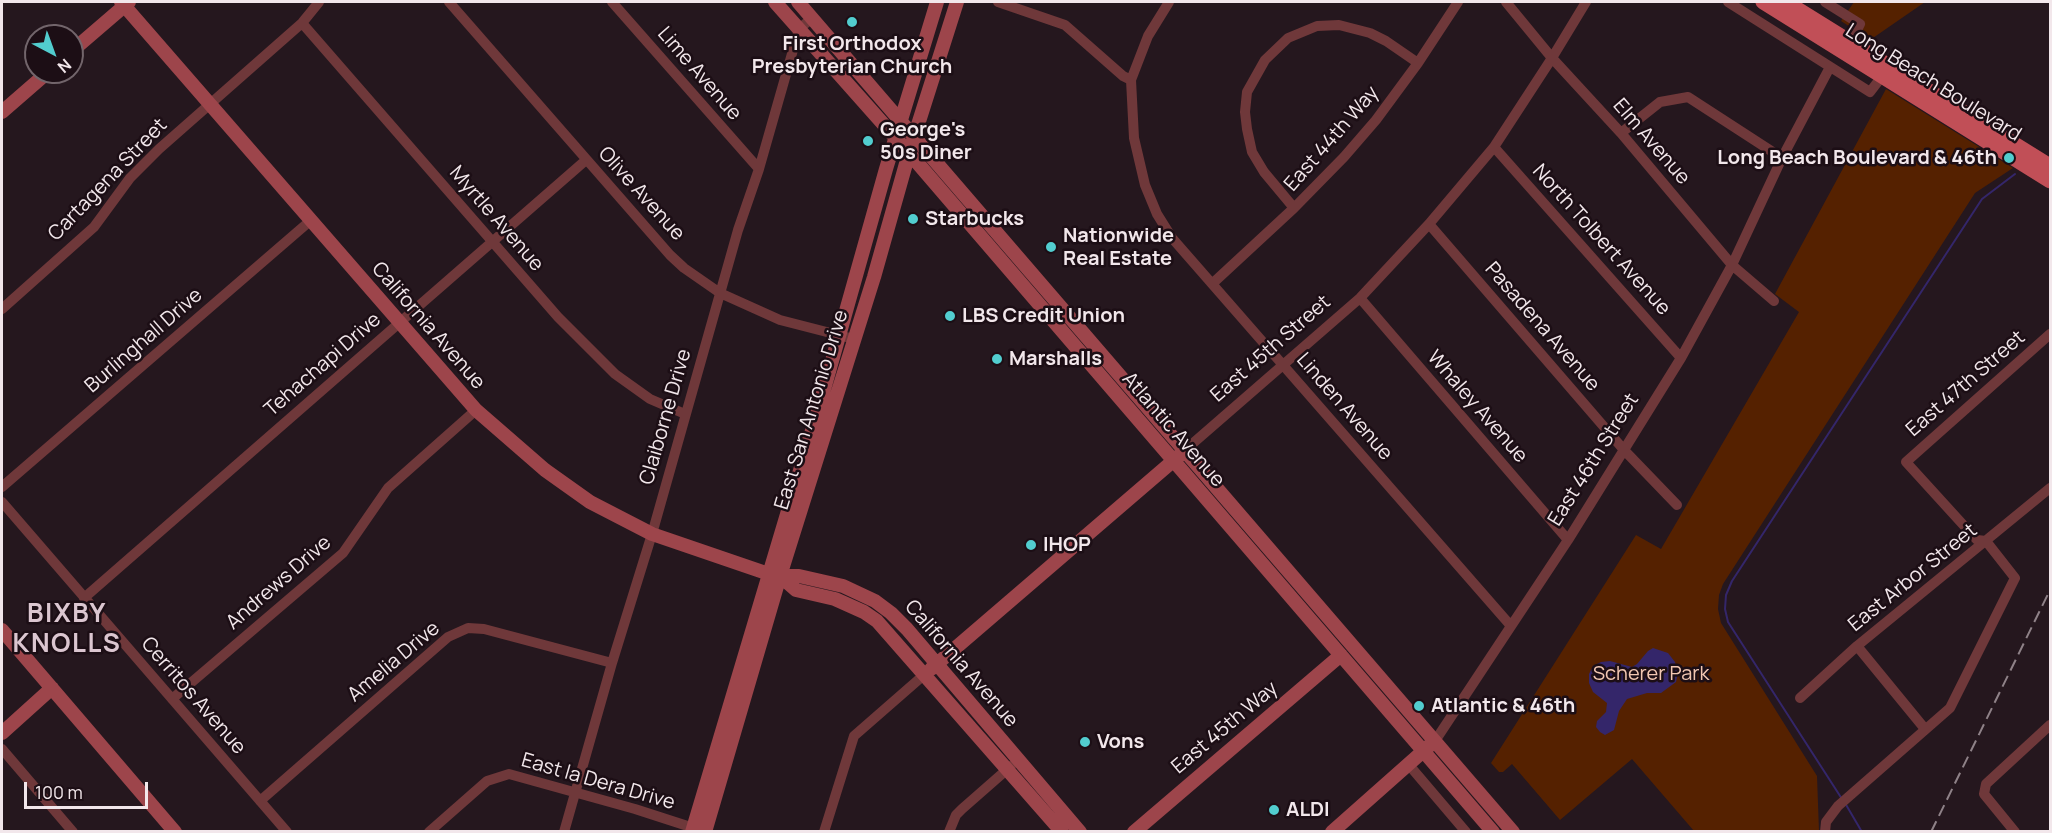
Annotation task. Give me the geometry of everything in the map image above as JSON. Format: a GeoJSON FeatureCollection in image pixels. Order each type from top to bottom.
{"type":"FeatureCollection","features":[{"type":"Feature","properties":{"kind":"main road","name":"Atlantic Avenue"},"geometry":{"type":"LineString","coordinates":[[775,2],[1513,831]]}},
{"type":"Feature","properties":{"kind":"main road","name":"Atlantic Avenue"},"geometry":{"type":"LineString","coordinates":[[798,2],[916,136],[1341,655],[1493,831]]}},
{"type":"Feature","properties":{"kind":"main road","name":"East San Antonio Drive"},"geometry":{"type":"LineString","coordinates":[[699,831],[775,575],[838,334],[937,2]]}},
{"type":"Feature","properties":{"kind":"main road","name":"East San Antonio Drive"},"geometry":{"type":"LineString","coordinates":[[775,575],[854,339],[957,2]]}},
{"type":"Feature","properties":{"kind":"main road","name":"Long Beach Boulevard"},"geometry":{"type":"LineString","coordinates":[[1763,2],[2050,166]]}},
{"type":"Feature","properties":{"kind":"main road","name":"Long Beach Boulevard"},"geometry":{"type":"LineString","coordinates":[[1786,2],[1851,42],[1886,71],[2050,181]]}},
{"type":"Feature","properties":{"kind":"main road"},"geometry":{"type":"LineString","coordinates":[[84,40],[125,3]]}},
{"type":"Feature","properties":{"kind":"main road","name":"California Avenue"},"geometry":{"type":"LineString","coordinates":[[125,3],[210,105],[476,411],[544,470],[590,502],[652,534],[775,575],[799,576],[843,586],[875,601],[891,613],[937,664],[1062,831]]}},
{"type":"Feature","properties":{"kind":"main road"},"geometry":{"type":"LineString","coordinates":[[2,112],[34,84]]}},
{"type":"Feature","properties":{"kind":"main road","name":"East 45th Street"},"geometry":{"type":"LineString","coordinates":[[925,674],[1179,456]]}},
{"type":"Feature","properties":{"kind":"main road","name":"California Avenue"},"geometry":{"type":"LineString","coordinates":[[775,575],[796,590],[834,599],[864,612],[888,632],[925,674],[1080,831]]}},
{"type":"Feature","properties":{"kind":"main road"},"geometry":{"type":"LineString","coordinates":[[2,630],[175,831]]}},
{"type":"Feature","properties":{"kind":"main road","name":"East 45th Way"},"geometry":{"type":"LineString","coordinates":[[1134,831],[1341,655]]}},
{"type":"Feature","properties":{"kind":"main road"},"geometry":{"type":"LineString","coordinates":[[2,733],[52,688]]}},
{"type":"Feature","properties":{"kind":"main road","name":"East 46th Street"},"geometry":{"type":"LineString","coordinates":[[1332,831],[1435,741]]}},
{"type":"Feature","properties":{"kind":"street","name":"Cartagena Street"},"geometry":{"type":"LineString","coordinates":[[2,309],[94,227],[130,178],[159,149],[302,23],[319,2]]}},
{"type":"Feature","properties":{"kind":"street","name":"Olive Avenue"},"geometry":{"type":"LineString","coordinates":[[449,2],[586,160],[684,268],[720,293],[780,320],[854,339]]}},
{"type":"Feature","properties":{"kind":"street","name":"Lime Avenue"},"geometry":{"type":"LineString","coordinates":[[612,2],[759,170]]}},
{"type":"Feature","properties":{"kind":"street"},"geometry":{"type":"LineString","coordinates":[[998,2],[1065,25],[1123,76],[1131,80],[1148,36],[1169,2]]}},
{"type":"Feature","properties":{"kind":"street","name":"East 44th Way"},"geometry":{"type":"LineString","coordinates":[[1213,283],[1294,208],[1376,120],[1418,63],[1458,2]]}},
{"type":"Feature","properties":{"kind":"street","name":"Elm Avenue"},"geometry":{"type":"LineString","coordinates":[[1506,2],[1732,265],[1774,301]]}},
{"type":"Feature","properties":{"kind":"street","name":"East 45th Street"},"geometry":{"type":"LineString","coordinates":[[1179,456],[1360,298],[1430,224],[1494,147],[1586,2]]}},
{"type":"Feature","properties":{"kind":"street"},"geometry":{"type":"LineString","coordinates":[[1728,2],[1870,92],[1886,71]]}},
{"type":"Feature","properties":{"kind":"street"},"geometry":{"type":"LineString","coordinates":[[1825,2],[1860,24],[1851,42]]}},
{"type":"Feature","properties":{"kind":"street"},"geometry":{"type":"LineString","coordinates":[[799,29],[812,18]]}},
{"type":"Feature","properties":{"kind":"street","name":"Myrtle Avenue"},"geometry":{"type":"LineString","coordinates":[[302,23],[558,316],[615,374],[651,399],[685,414]]}},
{"type":"Feature","properties":{"kind":"street"},"geometry":{"type":"LineString","coordinates":[[1294,208],[1264,172],[1252,152],[1246,129],[1247,92],[1265,60],[1288,38],[1317,26],[1339,25],[1370,33],[1418,63]]}},
{"type":"Feature","properties":{"kind":"street","name":"Claiborne Drive"},"geometry":{"type":"LineString","coordinates":[[564,831],[652,534],[738,230],[759,170],[799,29]]}},
{"type":"Feature","properties":{"kind":"street","name":"East 46th Street"},"geometry":{"type":"LineString","coordinates":[[1435,741],[1568,540],[1681,358],[1732,265],[1782,158],[1830,67]]}},
{"type":"Feature","properties":{"kind":"street","name":"Linden Avenue"},"geometry":{"type":"LineString","coordinates":[[1131,80],[1134,138],[1148,192],[1157,214],[1172,238],[1511,626]]}},
{"type":"Feature","properties":{"kind":"street"},"geometry":{"type":"LineString","coordinates":[[1620,133],[1660,102],[1688,97],[1782,158]]}},
{"type":"Feature","properties":{"kind":"street","name":"North Tolbert Avenue"},"geometry":{"type":"LineString","coordinates":[[1494,147],[1681,358]]}},
{"type":"Feature","properties":{"kind":"street","name":"Tehachapi Drive"},"geometry":{"type":"LineString","coordinates":[[84,598],[586,160]]}},
{"type":"Feature","properties":{"kind":"street","name":"Burlinghall Drive"},"geometry":{"type":"LineString","coordinates":[[2,487],[310,221]]}},
{"type":"Feature","properties":{"kind":"street","name":"Pasadena Avenue"},"geometry":{"type":"LineString","coordinates":[[1430,224],[1624,450],[1677,505]]}},
{"type":"Feature","properties":{"kind":"street","name":"Whaley Avenue"},"geometry":{"type":"LineString","coordinates":[[1360,298],[1568,540]]}},
{"type":"Feature","properties":{"kind":"street","name":"East 47th Street"},"geometry":{"type":"LineString","coordinates":[[1986,541],[1977,540],[1906,462],[2050,334]]}},
{"type":"Feature","properties":{"kind":"street","name":"Andrews Drive"},"geometry":{"type":"LineString","coordinates":[[172,699],[343,553],[388,488],[476,411]]}},
{"type":"Feature","properties":{"kind":"street","name":"East Arbor Street"},"geometry":{"type":"LineString","coordinates":[[1800,698],[1857,646],[2050,488]]}},
{"type":"Feature","properties":{"kind":"street","name":"Cerritos Avenue"},"geometry":{"type":"LineString","coordinates":[[2,502],[287,831]]}},
{"type":"Feature","properties":{"kind":"street"},"geometry":{"type":"LineString","coordinates":[[1825,831],[1826,822],[1838,806],[1954,702],[2015,578],[1986,541]]}},
{"type":"Feature","properties":{"kind":"street","name":"Amelia Drive"},"geometry":{"type":"LineString","coordinates":[[260,801],[448,637],[468,628],[484,629],[612,663]]}},
{"type":"Feature","properties":{"kind":"street"},"geometry":{"type":"LineString","coordinates":[[1857,646],[1925,729]]}},
{"type":"Feature","properties":{"kind":"street"},"geometry":{"type":"LineString","coordinates":[[824,831],[854,736],[925,674]]}},
{"type":"Feature","properties":{"kind":"street"},"geometry":{"type":"LineString","coordinates":[[2015,831],[1987,799],[1984,794],[1986,784],[2050,725]]}},
{"type":"Feature","properties":{"kind":"street"},"geometry":{"type":"LineString","coordinates":[[2,749],[73,831]]}},
{"type":"Feature","properties":{"kind":"street"},"geometry":{"type":"LineString","coordinates":[[949,831],[956,815],[1013,764]]}},
{"type":"Feature","properties":{"kind":"street"},"geometry":{"type":"LineString","coordinates":[[1409,765],[1466,831]]}},
{"type":"Feature","properties":{"kind":"street","name":"East la Dera Drive"},"geometry":{"type":"LineString","coordinates":[[429,831],[487,781],[509,774],[576,792],[699,831]]}},
{"type":"Feature","properties":{"kind":"green space"},"geometry":{"type":"Polygon","coordinates":[[[1854,2],[1925,2],[1870,40],[1841,21],[1854,2]]]}},
{"type":"Feature","properties":{"kind":"green space","name":"Scherer Park"},"geometry":{"type":"Polygon","coordinates":[[[1886,89],[2013,168],[1975,193],[1723,584],[1719,595],[1718,609],[1721,623],[1817,776],[1819,831],[1694,831],[1632,759],[1560,820],[1512,764],[1503,772],[1499,772],[1491,763],[1636,535],[1661,549],[1799,312],[1775,294],[1886,89]]]}},
{"type":"Feature","properties":{"kind":"shaded area"},"geometry":{"type":"Polygon","coordinates":[[[1653,648],[1668,653],[1675,662],[1678,673],[1676,682],[1661,693],[1647,693],[1627,699],[1619,711],[1614,730],[1605,735],[1596,727],[1597,721],[1606,712],[1607,703],[1593,692],[1589,683],[1589,674],[1593,666],[1610,661],[1632,667],[1653,648]]]}},
{"type":"Feature","properties":{"kind":"waterway"},"geometry":{"type":"LineString","coordinates":[[1842,799],[1728,622],[1725,609],[1726,595],[1732,581],[1982,199],[2015,174]]}},
{"type":"Feature","properties":{"kind":"waterway"},"geometry":{"type":"LineString","coordinates":[[1845,803],[1862,832]]}},
{"type":"Feature","properties":{"kind":"railway"},"geometry":{"type":"LineString","coordinates":[[1931,832],[2050,590]]}},
{"type":"Feature","properties":{"kind":"place","name":"First Orthodox Presbyterian Church"},"geometry":{"type":"Point","coordinates":[852,22]}},
{"type":"Feature","properties":{"kind":"place","name":"George's 50s Diner"},"geometry":{"type":"Point","coordinates":[868,141]}},
{"type":"Feature","properties":{"kind":"place","name":"Long Beach Boulevard & 46th"},"geometry":{"type":"Point","coordinates":[2009,158]}},
{"type":"Feature","properties":{"kind":"place","name":"Starbucks"},"geometry":{"type":"Point","coordinates":[913,219]}},
{"type":"Feature","properties":{"kind":"place","name":"Nationwide Real Estate"},"geometry":{"type":"Point","coordinates":[1051,247]}},
{"type":"Feature","properties":{"kind":"place","name":"LBS Credit Union"},"geometry":{"type":"Point","coordinates":[950,316]}},
{"type":"Feature","properties":{"kind":"place","name":"Marshalls"},"geometry":{"type":"Point","coordinates":[997,359]}},
{"type":"Feature","properties":{"kind":"place","name":"IHOP"},"geometry":{"type":"Point","coordinates":[1031,545]}},
{"type":"Feature","properties":{"kind":"place","name":"Atlantic & 46th"},"geometry":{"type":"Point","coordinates":[1419,706]}},
{"type":"Feature","properties":{"kind":"place","name":"Vons"},"geometry":{"type":"Point","coordinates":[1085,742]}},
{"type":"Feature","properties":{"kind":"place","name":"ALDI"},"geometry":{"type":"Point","coordinates":[1274,810]}},
{"type":"Feature","properties":{"kind":"district","name":"BIXBY KNOLLS"},"geometry":{"type":"Point","coordinates":[67,630]}}]}
